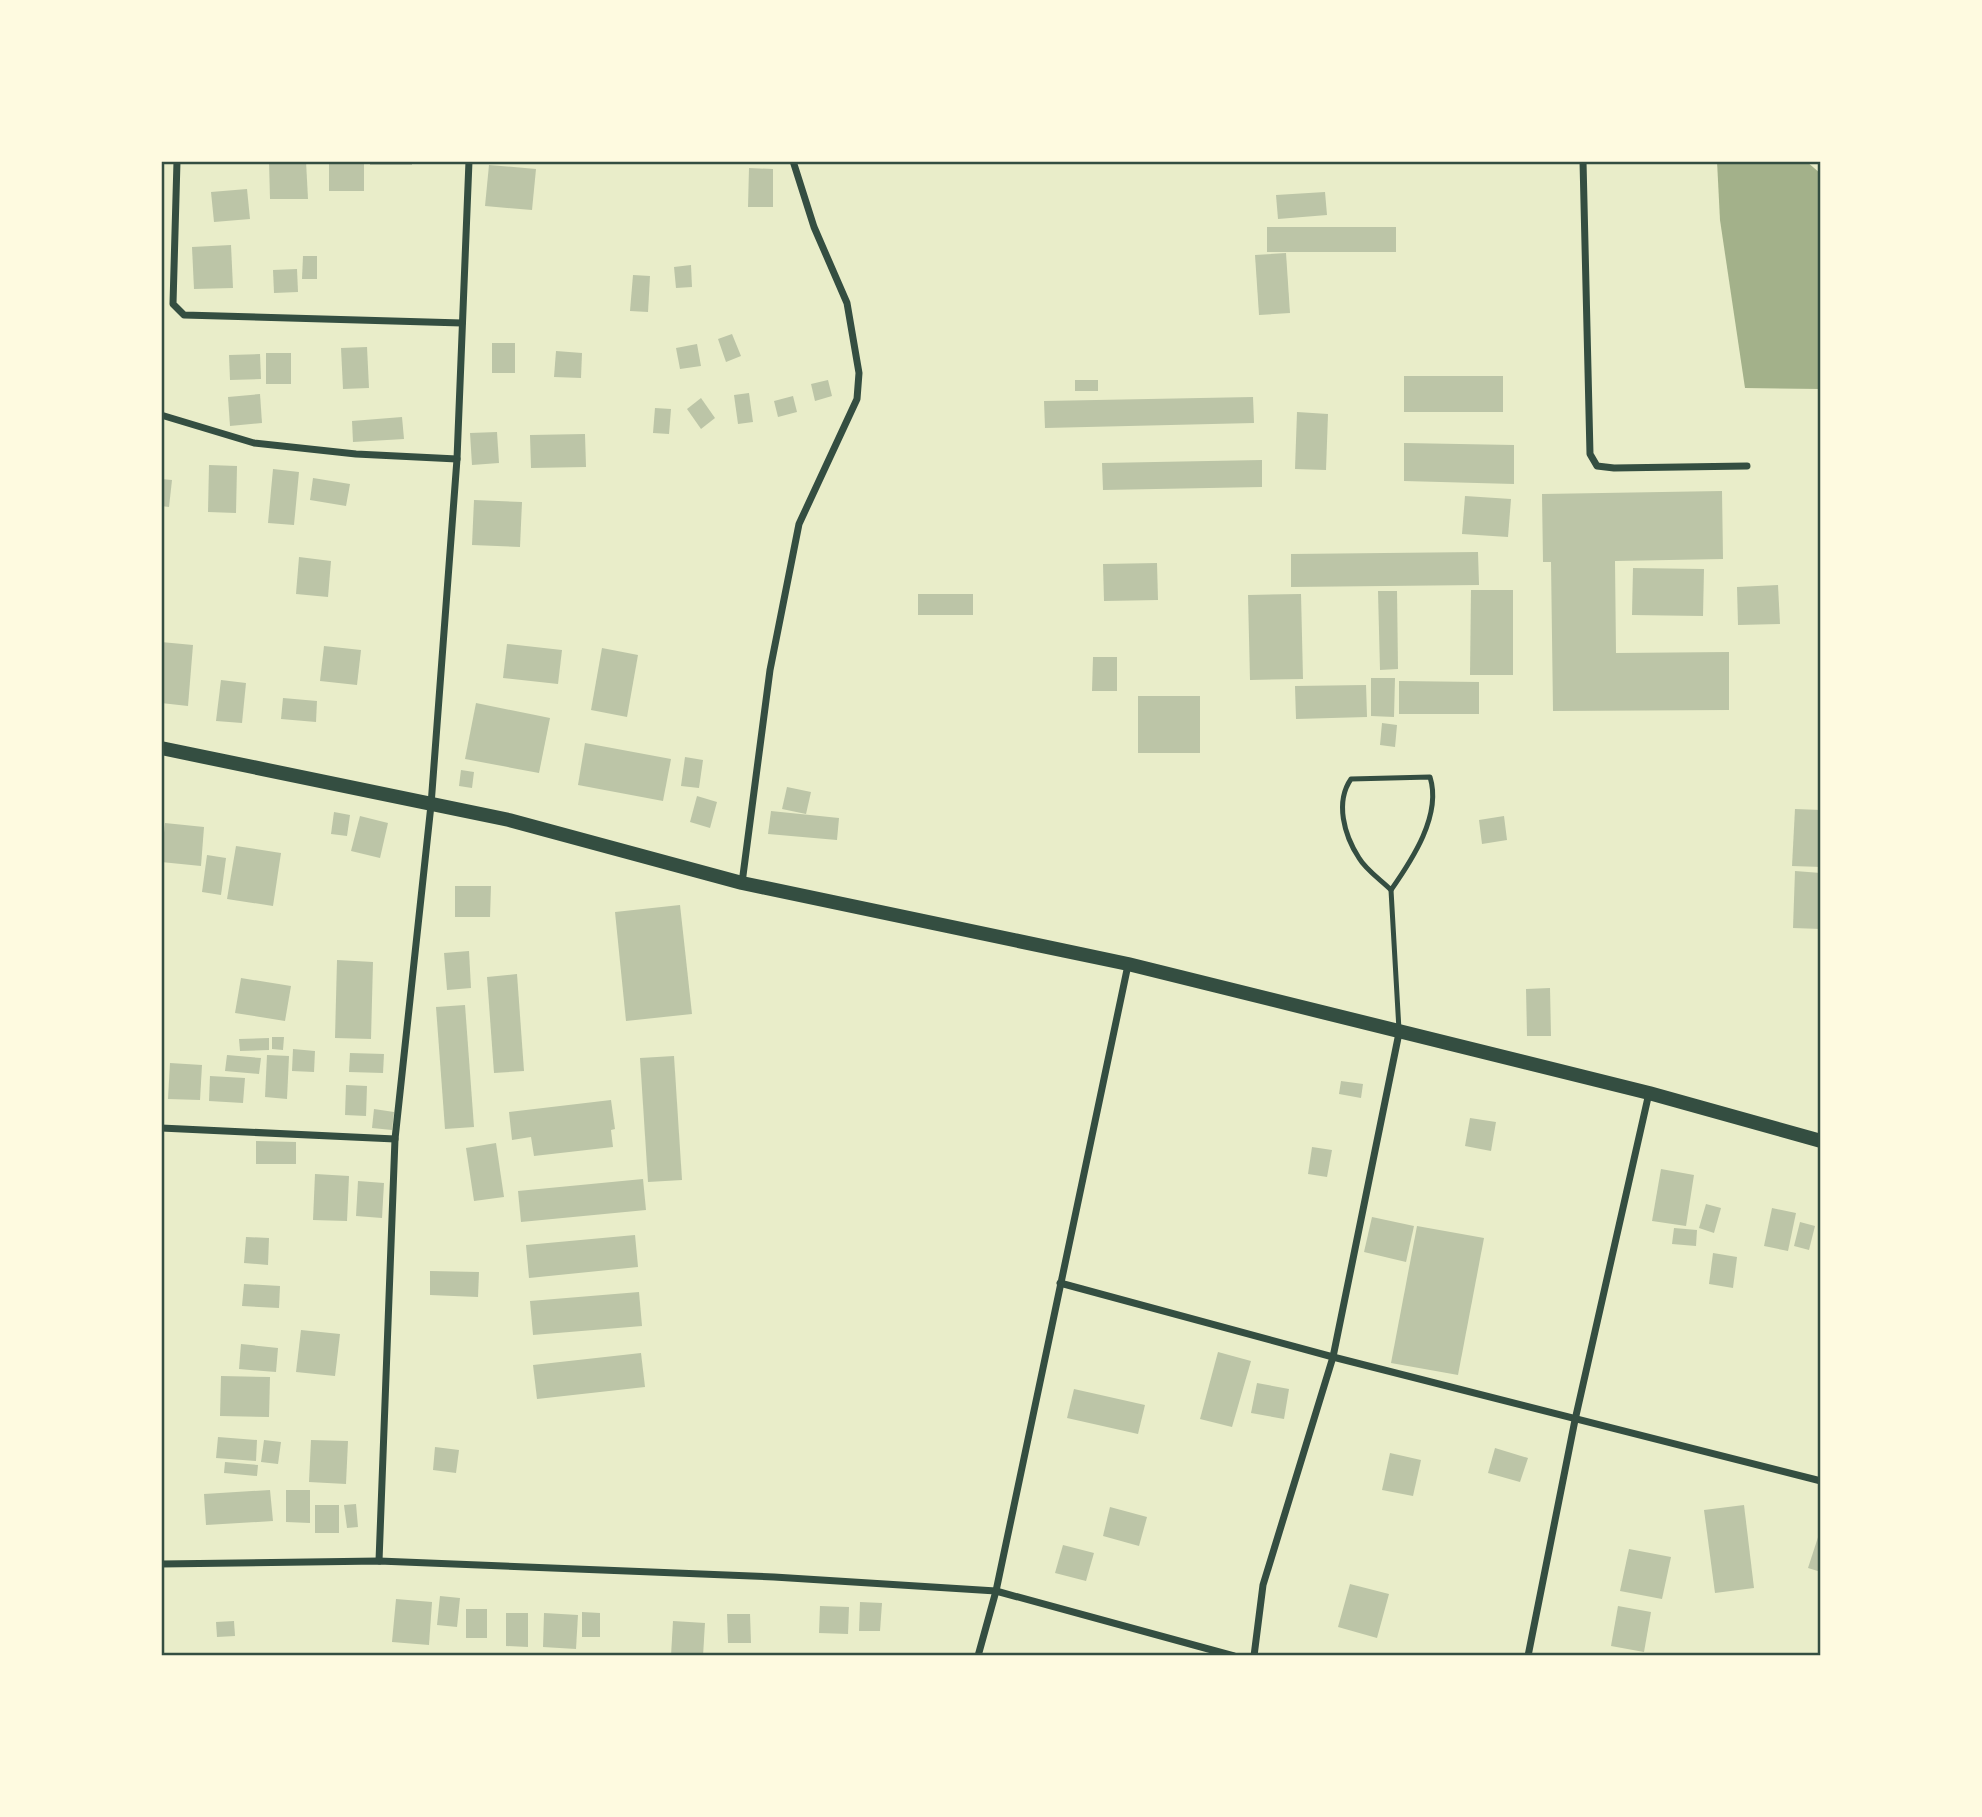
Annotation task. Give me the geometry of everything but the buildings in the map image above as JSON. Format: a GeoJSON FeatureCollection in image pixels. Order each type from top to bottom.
{"type":"FeatureCollection","features":[{"type":"Feature","properties":{"kind":"main road"},"geometry":{"type":"LineString","coordinates":[[161,748],[509,820],[742,883],[1128,964],[1399,1034],[1649,1093],[1821,1141]]}},
{"type":"Feature","properties":{"kind":"street"},"geometry":{"type":"LineString","coordinates":[[177,161],[173,304],[184,315],[462,323]]}},
{"type":"Feature","properties":{"kind":"street"},"geometry":{"type":"LineString","coordinates":[[379,1561],[395,1139],[431,804],[457,459],[469,161]]}},
{"type":"Feature","properties":{"kind":"street"},"geometry":{"type":"LineString","coordinates":[[742,883],[770,670],[799,524],[857,399],[859,373],[847,303],[814,227],[793,161]]}},
{"type":"Feature","properties":{"kind":"street"},"geometry":{"type":"LineString","coordinates":[[1583,161],[1590,454],[1597,466],[1614,468],[1747,466]]}},
{"type":"Feature","properties":{"kind":"street"},"geometry":{"type":"LineString","coordinates":[[161,415],[254,443],[355,454],[457,459]]}},
{"type":"Feature","properties":{"kind":"street"},"geometry":{"type":"LineString","coordinates":[[978,1656],[996,1591],[1128,964]]}},
{"type":"Feature","properties":{"kind":"street"},"geometry":{"type":"LineString","coordinates":[[1254,1656],[1263,1585],[1333,1357],[1399,1034]]}},
{"type":"Feature","properties":{"kind":"street"},"geometry":{"type":"LineString","coordinates":[[1528,1656],[1576,1420],[1649,1093]]}},
{"type":"Feature","properties":{"kind":"street"},"geometry":{"type":"LineString","coordinates":[[161,1128],[395,1139]]}},
{"type":"Feature","properties":{"kind":"street"},"geometry":{"type":"LineString","coordinates":[[1060,1283],[1333,1357],[1821,1481]]}},
{"type":"Feature","properties":{"kind":"street"},"geometry":{"type":"LineString","coordinates":[[161,1564],[379,1561],[774,1577],[996,1591],[1234,1656]]}},
{"type":"Feature","properties":{"kind":"lane"},"geometry":{"type":"LineString","coordinates":[[1391,890],[1359,859],[1343,822],[1343,790],[1351,779],[1430,777],[1433,788],[1425,829],[1411,861],[1391,890],[1399,1034]]}},
{"type":"Feature","properties":{"kind":"shaded area"},"geometry":{"type":"Polygon","coordinates":[[[1717,161],[1806,161],[1821,174],[1821,389],[1745,388],[1720,220],[1717,161]]]}}]}
